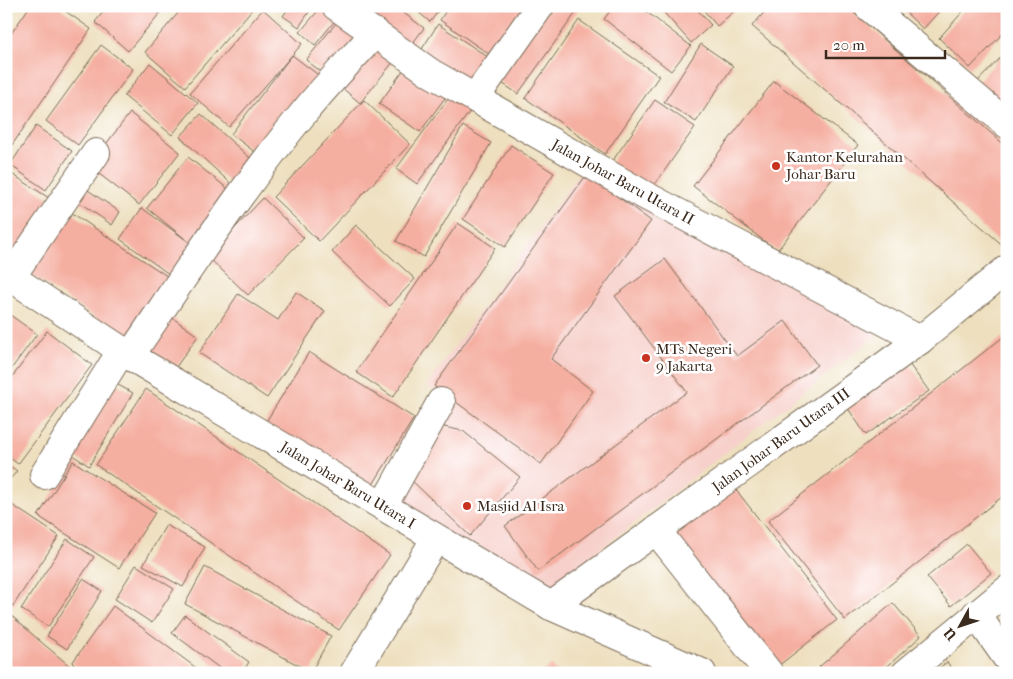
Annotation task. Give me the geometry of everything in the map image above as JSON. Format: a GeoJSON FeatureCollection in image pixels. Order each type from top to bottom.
{"type":"FeatureCollection","features":[{"type":"Feature","properties":{"kind":"street","name":"Jalan Johar Baru Utara II"},"geometry":{"type":"LineString","coordinates":[[336,6],[430,73],[646,196],[920,340]]}},
{"type":"Feature","properties":{"kind":"street"},"geometry":{"type":"LineString","coordinates":[[475,98],[540,6]]}},
{"type":"Feature","properties":{"kind":"street"},"geometry":{"type":"LineString","coordinates":[[868,6],[1007,124]]}},
{"type":"Feature","properties":{"kind":"street"},"geometry":{"type":"LineString","coordinates":[[44,475],[126,353],[173,293],[192,263],[264,163],[307,109],[375,33]]}},
{"type":"Feature","properties":{"kind":"street"},"geometry":{"type":"LineString","coordinates":[[9,276],[96,153]]}},
{"type":"Feature","properties":{"kind":"street","name":"Jalan Johar Baru Utara III"},"geometry":{"type":"LineString","coordinates":[[551,606],[920,340],[1007,269]]}},
{"type":"Feature","properties":{"kind":"street","name":"Jalan Johar Baru Utara I"},"geometry":{"type":"LineString","coordinates":[[9,276],[126,353],[551,606],[702,673]]}},
{"type":"Feature","properties":{"kind":"street"},"geometry":{"type":"LineString","coordinates":[[382,506],[441,402]]}},
{"type":"Feature","properties":{"kind":"street"},"geometry":{"type":"LineString","coordinates":[[656,530],[769,673]]}},
{"type":"Feature","properties":{"kind":"street"},"geometry":{"type":"LineString","coordinates":[[354,673],[436,538]]}},
{"type":"Feature","properties":{"kind":"street"},"geometry":{"type":"LineString","coordinates":[[906,673],[1007,590]]}},
{"type":"Feature","properties":{"kind":"street"},"geometry":{"type":"LineString","coordinates":[[976,614],[1007,658]]}},
{"type":"Feature","properties":{"kind":"shaded area","name":"MTs Negeri 9 Jakarta"},"geometry":{"type":"Polygon","coordinates":[[[583,168],[881,332],[545,592],[372,496],[435,392],[427,385],[583,168]]]}},
{"type":"Feature","properties":{"kind":"building"},"geometry":{"type":"Polygon","coordinates":[[[30,6],[58,6],[91,29],[6,154],[6,41],[30,6]]]}},
{"type":"Feature","properties":{"kind":"building"},"geometry":{"type":"Polygon","coordinates":[[[108,6],[166,6],[128,51],[95,22],[108,6]]]}},
{"type":"Feature","properties":{"kind":"building"},"geometry":{"type":"Polygon","coordinates":[[[184,6],[255,6],[185,87],[145,52],[184,6]]]}},
{"type":"Feature","properties":{"kind":"building"},"geometry":{"type":"Polygon","coordinates":[[[290,6],[313,6],[299,27],[283,16],[290,6]]]}},
{"type":"Feature","properties":{"kind":"building"},"geometry":{"type":"Polygon","coordinates":[[[322,6],[327,6],[339,16],[315,45],[300,32],[322,6]]]}},
{"type":"Feature","properties":{"kind":"building"},"geometry":{"type":"Polygon","coordinates":[[[351,6],[394,6],[424,28],[409,48],[351,6]]]}},
{"type":"Feature","properties":{"kind":"building"},"geometry":{"type":"Polygon","coordinates":[[[411,6],[442,6],[430,22],[411,6]]]}},
{"type":"Feature","properties":{"kind":"building"},"geometry":{"type":"Polygon","coordinates":[[[449,6],[528,6],[493,57],[440,20],[449,6]]]}},
{"type":"Feature","properties":{"kind":"building"},"geometry":{"type":"Polygon","coordinates":[[[543,6],[580,7],[518,94],[493,77],[543,6]]]}},
{"type":"Feature","properties":{"kind":"building"},"geometry":{"type":"Polygon","coordinates":[[[614,6],[639,6],[691,46],[671,71],[604,19],[614,6]]]}},
{"type":"Feature","properties":{"kind":"building"},"geometry":{"type":"Polygon","coordinates":[[[658,6],[694,6],[711,25],[691,43],[658,6]]]}},
{"type":"Feature","properties":{"kind":"building"},"geometry":{"type":"Polygon","coordinates":[[[700,6],[740,6],[717,26],[700,6]]]}},
{"type":"Feature","properties":{"kind":"building"},"geometry":{"type":"Polygon","coordinates":[[[770,6],[846,6],[1007,147],[1007,249],[752,26],[770,6]]]}},
{"type":"Feature","properties":{"kind":"building"},"geometry":{"type":"Polygon","coordinates":[[[899,6],[944,6],[923,29],[899,6]]]}},
{"type":"Feature","properties":{"kind":"building"},"geometry":{"type":"Polygon","coordinates":[[[968,6],[1007,6],[1007,29],[970,68],[939,38],[968,6]]]}},
{"type":"Feature","properties":{"kind":"building"},"geometry":{"type":"Polygon","coordinates":[[[263,9],[302,44],[229,127],[190,93],[263,9]]]}},
{"type":"Feature","properties":{"kind":"building"},"geometry":{"type":"Polygon","coordinates":[[[341,17],[367,38],[332,80],[306,60],[341,17]]]}},
{"type":"Feature","properties":{"kind":"building"},"geometry":{"type":"Polygon","coordinates":[[[579,20],[659,76],[605,154],[525,98],[579,20]]]}},
{"type":"Feature","properties":{"kind":"building"},"geometry":{"type":"Polygon","coordinates":[[[438,24],[491,59],[472,86],[420,52],[438,24]]]}},
{"type":"Feature","properties":{"kind":"building"},"geometry":{"type":"Polygon","coordinates":[[[369,40],[394,61],[360,103],[335,82],[369,40]]]}},
{"type":"Feature","properties":{"kind":"building"},"geometry":{"type":"Polygon","coordinates":[[[701,44],[733,66],[696,122],[664,102],[701,44]]]}},
{"type":"Feature","properties":{"kind":"building"},"geometry":{"type":"Polygon","coordinates":[[[101,45],[133,69],[78,145],[46,121],[101,45]]]}},
{"type":"Feature","properties":{"kind":"building"},"geometry":{"type":"Polygon","coordinates":[[[1007,51],[1007,110],[978,81],[1007,51]]]}},
{"type":"Feature","properties":{"kind":"building"},"geometry":{"type":"Polygon","coordinates":[[[292,55],[325,80],[264,159],[231,134],[292,55]]]}},
{"type":"Feature","properties":{"kind":"building"},"geometry":{"type":"Polygon","coordinates":[[[409,62],[450,91],[420,132],[379,104],[409,62]]]}},
{"type":"Feature","properties":{"kind":"building"},"geometry":{"type":"Polygon","coordinates":[[[150,63],[198,103],[172,135],[124,96],[150,63]]]}},
{"type":"Feature","properties":{"kind":"building","name":"Kantor Kelurahan Johar Baru"},"geometry":{"type":"Polygon","coordinates":[[[774,81],[858,145],[777,251],[693,186],[774,81]]]}},
{"type":"Feature","properties":{"kind":"building"},"geometry":{"type":"Polygon","coordinates":[[[453,92],[473,107],[417,184],[396,169],[453,92]]]}},
{"type":"Feature","properties":{"kind":"building"},"geometry":{"type":"Polygon","coordinates":[[[364,100],[410,144],[319,241],[273,197],[364,100]]]}},
{"type":"Feature","properties":{"kind":"building"},"geometry":{"type":"Polygon","coordinates":[[[655,100],[695,127],[651,190],[611,163],[655,100]]]}},
{"type":"Feature","properties":{"kind":"building"},"geometry":{"type":"Polygon","coordinates":[[[130,113],[180,152],[139,205],[89,166],[130,113]]]}},
{"type":"Feature","properties":{"kind":"building"},"geometry":{"type":"Polygon","coordinates":[[[201,114],[259,166],[238,190],[180,137],[201,114]]]}},
{"type":"Feature","properties":{"kind":"building"},"geometry":{"type":"Polygon","coordinates":[[[36,126],[72,151],[46,190],[10,165],[36,126]]]}},
{"type":"Feature","properties":{"kind":"building"},"geometry":{"type":"Polygon","coordinates":[[[463,126],[491,143],[424,257],[396,241],[463,126]]]}},
{"type":"Feature","properties":{"kind":"building"},"geometry":{"type":"Polygon","coordinates":[[[511,145],[554,173],[505,247],[463,219],[511,145]]]}},
{"type":"Feature","properties":{"kind":"building"},"geometry":{"type":"Polygon","coordinates":[[[188,157],[238,197],[176,279],[120,239],[142,208],[189,242],[147,208],[188,157]]]}},
{"type":"Feature","properties":{"kind":"building"},"geometry":{"type":"Polygon","coordinates":[[[6,170],[52,200],[10,262],[6,259],[6,170]]]}},
{"type":"Feature","properties":{"kind":"building"},"geometry":{"type":"Polygon","coordinates":[[[587,174],[651,221],[551,359],[593,391],[541,464],[434,386],[587,174]]]}},
{"type":"Feature","properties":{"kind":"building"},"geometry":{"type":"Polygon","coordinates":[[[82,186],[120,212],[112,225],[73,198],[82,186]]]}},
{"type":"Feature","properties":{"kind":"building"},"geometry":{"type":"Polygon","coordinates":[[[263,198],[304,238],[248,295],[208,257],[263,198]]]}},
{"type":"Feature","properties":{"kind":"building"},"geometry":{"type":"Polygon","coordinates":[[[66,209],[176,282],[135,344],[24,270],[66,209]]]}},
{"type":"Feature","properties":{"kind":"building"},"geometry":{"type":"Polygon","coordinates":[[[458,223],[495,248],[393,397],[356,372],[458,223]]]}},
{"type":"Feature","properties":{"kind":"building"},"geometry":{"type":"Polygon","coordinates":[[[356,225],[415,279],[390,306],[332,252],[356,225]]]}},
{"type":"Feature","properties":{"kind":"building"},"geometry":{"type":"Polygon","coordinates":[[[665,259],[737,356],[785,321],[817,365],[538,571],[505,526],[687,392],[615,296],[665,259]]]}},
{"type":"Feature","properties":{"kind":"building"},"geometry":{"type":"Polygon","coordinates":[[[296,292],[325,311],[267,398],[199,353],[238,294],[278,320],[296,292]]]}},
{"type":"Feature","properties":{"kind":"building"},"geometry":{"type":"Polygon","coordinates":[[[6,312],[37,334],[6,376],[6,312]]]}},
{"type":"Feature","properties":{"kind":"building"},"geometry":{"type":"Polygon","coordinates":[[[167,314],[198,336],[171,374],[141,352],[167,314]]]}},
{"type":"Feature","properties":{"kind":"building"},"geometry":{"type":"Polygon","coordinates":[[[47,331],[92,365],[18,464],[6,455],[6,385],[47,331]]]}},
{"type":"Feature","properties":{"kind":"building"},"geometry":{"type":"Polygon","coordinates":[[[1007,334],[1007,493],[845,620],[768,521],[1007,334]]]}},
{"type":"Feature","properties":{"kind":"building"},"geometry":{"type":"Polygon","coordinates":[[[309,352],[414,418],[369,491],[264,425],[309,352]]]}},
{"type":"Feature","properties":{"kind":"building"},"geometry":{"type":"Polygon","coordinates":[[[909,364],[929,391],[866,435],[847,407],[909,364]]]}},
{"type":"Feature","properties":{"kind":"building"},"geometry":{"type":"Polygon","coordinates":[[[107,379],[133,393],[89,466],[65,450],[107,379]]]}},
{"type":"Feature","properties":{"kind":"building"},"geometry":{"type":"Polygon","coordinates":[[[146,389],[390,555],[339,630],[96,465],[146,389]]]}},
{"type":"Feature","properties":{"kind":"building","name":"Masjid Al Isra"},"geometry":{"type":"Polygon","coordinates":[[[435,425],[463,431],[520,477],[470,536],[407,476],[435,425]]]}},
{"type":"Feature","properties":{"kind":"building"},"geometry":{"type":"Polygon","coordinates":[[[73,461],[155,513],[119,568],[38,516],[73,461]]]}},
{"type":"Feature","properties":{"kind":"building"},"geometry":{"type":"Polygon","coordinates":[[[6,463],[17,471],[6,484],[6,463]]]}},
{"type":"Feature","properties":{"kind":"building"},"geometry":{"type":"Polygon","coordinates":[[[734,487],[837,620],[773,670],[670,537],[734,487]]]}},
{"type":"Feature","properties":{"kind":"building"},"geometry":{"type":"Polygon","coordinates":[[[6,501],[59,536],[13,606],[6,601],[6,501]]]}},
{"type":"Feature","properties":{"kind":"building"},"geometry":{"type":"Polygon","coordinates":[[[166,525],[205,547],[183,587],[143,565],[166,525]]]}},
{"type":"Feature","properties":{"kind":"building"},"geometry":{"type":"Polygon","coordinates":[[[67,539],[94,557],[48,627],[21,609],[67,539]]]}},
{"type":"Feature","properties":{"kind":"building"},"geometry":{"type":"Polygon","coordinates":[[[967,544],[991,573],[951,606],[927,577],[967,544]]]}},
{"type":"Feature","properties":{"kind":"building"},"geometry":{"type":"Polygon","coordinates":[[[136,565],[174,589],[152,623],[115,599],[136,565]]]}},
{"type":"Feature","properties":{"kind":"building"},"geometry":{"type":"Polygon","coordinates":[[[205,567],[331,636],[311,672],[185,604],[205,567]]]}},
{"type":"Feature","properties":{"kind":"building"},"geometry":{"type":"Polygon","coordinates":[[[83,579],[102,591],[67,649],[47,636],[83,579]]]}},
{"type":"Feature","properties":{"kind":"building"},"geometry":{"type":"Polygon","coordinates":[[[893,603],[921,636],[880,673],[824,673],[819,667],[893,603]]]}},
{"type":"Feature","properties":{"kind":"building"},"geometry":{"type":"Polygon","coordinates":[[[113,606],[199,670],[197,673],[85,673],[72,663],[113,606]]]}},
{"type":"Feature","properties":{"kind":"building"},"geometry":{"type":"Polygon","coordinates":[[[6,611],[40,641],[78,673],[6,673],[6,611]]]}},
{"type":"Feature","properties":{"kind":"building"},"geometry":{"type":"Polygon","coordinates":[[[185,615],[249,662],[242,673],[226,673],[172,633],[185,615]]]}},
{"type":"Feature","properties":{"kind":"building"},"geometry":{"type":"Polygon","coordinates":[[[947,662],[955,673],[933,673],[947,662]]]}},
{"type":"Feature","properties":{"kind":"building"},"geometry":{"type":"Polygon","coordinates":[[[552,665],[558,673],[541,673],[552,665]]]}},
{"type":"Feature","properties":{"kind":"place","name":"Kantor Kelurahan Johar Baru"},"geometry":{"type":"Point","coordinates":[776,166]}},
{"type":"Feature","properties":{"kind":"place","name":"MTs Negeri 9 Jakarta"},"geometry":{"type":"Point","coordinates":[646,358]}},
{"type":"Feature","properties":{"kind":"place","name":"Masjid Al Isra"},"geometry":{"type":"Point","coordinates":[467,506]}}]}
